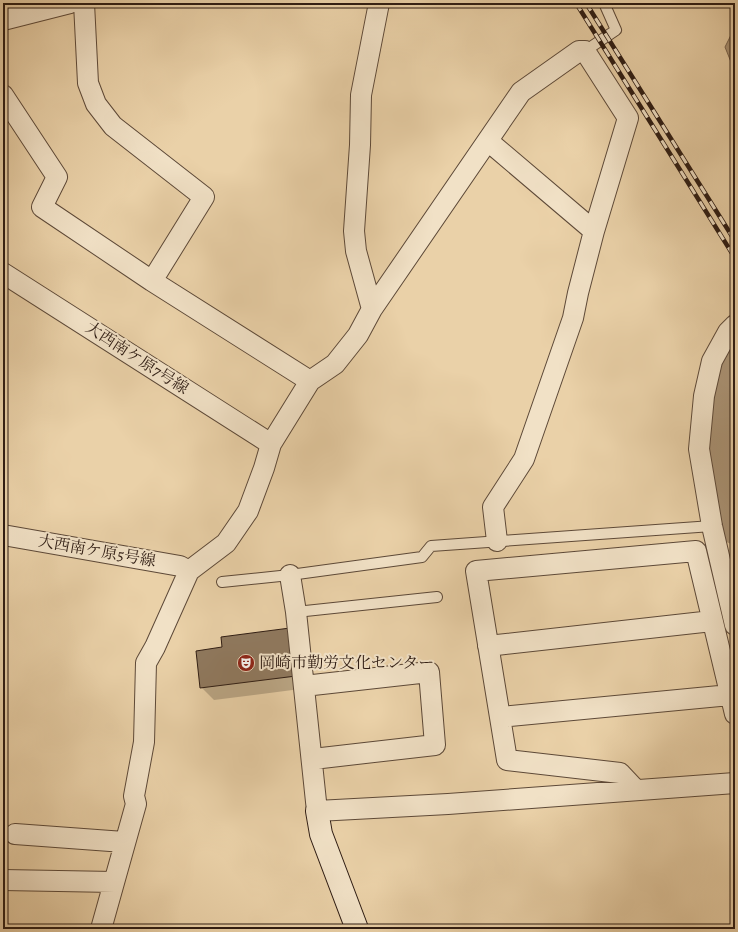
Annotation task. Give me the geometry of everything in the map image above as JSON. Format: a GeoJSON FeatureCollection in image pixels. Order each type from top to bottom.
{"type":"FeatureCollection","features":[{"type":"Feature","properties":{"kind":"street"},"geometry":{"type":"LineString","coordinates":[[3,20],[70,3]]}},
{"type":"Feature","properties":{"kind":"street"},"geometry":{"type":"LineString","coordinates":[[84,3],[88,83],[96,104],[113,126],[204,197],[152,282]]}},
{"type":"Feature","properties":{"kind":"street"},"geometry":{"type":"LineString","coordinates":[[372,309],[356,251],[354,231],[360,145],[361,95],[379,3]]}},
{"type":"Feature","properties":{"kind":"street"},"geometry":{"type":"LineString","coordinates":[[101,929],[124,842],[136,804],[134,796],[144,742],[146,663],[155,647],[189,571],[226,543],[248,511],[271,444],[310,381],[335,364],[358,336],[372,309],[521,92],[579,51],[585,51],[628,118],[594,231],[578,293],[574,318],[524,459],[493,507],[497,541]]}},
{"type":"Feature","properties":{"kind":"street"},"geometry":{"type":"LineString","coordinates":[[3,95],[57,177],[42,207],[152,282],[310,381]]}},
{"type":"Feature","properties":{"kind":"street"},"geometry":{"type":"LineString","coordinates":[[488,141],[594,231]]}},
{"type":"Feature","properties":{"kind":"street","name":"大西南ケ原7号線"},"geometry":{"type":"LineString","coordinates":[[3,273],[271,444]]}},
{"type":"Feature","properties":{"kind":"street"},"geometry":{"type":"LineString","coordinates":[[735,325],[728,332],[712,361],[704,396],[699,449],[712,526],[735,625]]}},
{"type":"Feature","properties":{"kind":"street","name":"大西南ケ原5号線"},"geometry":{"type":"LineString","coordinates":[[3,538],[180,566],[189,571]]}},
{"type":"Feature","properties":{"kind":"street"},"geometry":{"type":"LineString","coordinates":[[636,790],[620,773],[507,760],[476,571],[696,551],[735,714]]}},
{"type":"Feature","properties":{"kind":"street"},"geometry":{"type":"LineString","coordinates":[[290,575],[296,612],[313,759],[317,812],[322,834],[357,929]]}},
{"type":"Feature","properties":{"kind":"street"},"geometry":{"type":"LineString","coordinates":[[488,646],[712,621]]}},
{"type":"Feature","properties":{"kind":"street"},"geometry":{"type":"LineString","coordinates":[[304,686],[429,672],[435,745],[313,759]]}},
{"type":"Feature","properties":{"kind":"street"},"geometry":{"type":"LineString","coordinates":[[500,717],[730,695]]}},
{"type":"Feature","properties":{"kind":"street"},"geometry":{"type":"LineString","coordinates":[[317,812],[735,783]]}},
{"type":"Feature","properties":{"kind":"street"},"geometry":{"type":"LineString","coordinates":[[14,834],[124,842]]}},
{"type":"Feature","properties":{"kind":"street"},"geometry":{"type":"LineString","coordinates":[[3,880],[114,882]]}},
{"type":"Feature","properties":{"kind":"lane"},"geometry":{"type":"LineString","coordinates":[[585,51],[616,30],[604,3]]}},
{"type":"Feature","properties":{"kind":"lane"},"geometry":{"type":"LineString","coordinates":[[222,582],[290,575],[422,557],[431,546],[712,526]]}},
{"type":"Feature","properties":{"kind":"lane"},"geometry":{"type":"LineString","coordinates":[[296,612],[437,597]]}},
{"type":"Feature","properties":{"kind":"shaded area"},"geometry":{"type":"Polygon","coordinates":[[[735,27],[735,72],[725,47],[735,27]]]}},
{"type":"Feature","properties":{"kind":"building","name":"岡崎市勤労文化センター"},"geometry":{"type":"Polygon","coordinates":[[[290,628],[296,676],[200,688],[196,651],[222,647],[221,637],[290,628]]]}},
{"type":"Feature","properties":{"kind":"waterway"},"geometry":{"type":"LineString","coordinates":[[735,358],[729,369],[717,459],[735,529]]}},
{"type":"Feature","properties":{"kind":"railway"},"geometry":{"type":"LineString","coordinates":[[576,3],[735,258]]}},
{"type":"Feature","properties":{"kind":"railway"},"geometry":{"type":"LineString","coordinates":[[586,3],[735,241]]}},
{"type":"Feature","properties":{"kind":"place","name":"岡崎市勤労文化センター"},"geometry":{"type":"Point","coordinates":[246,663]}}]}
